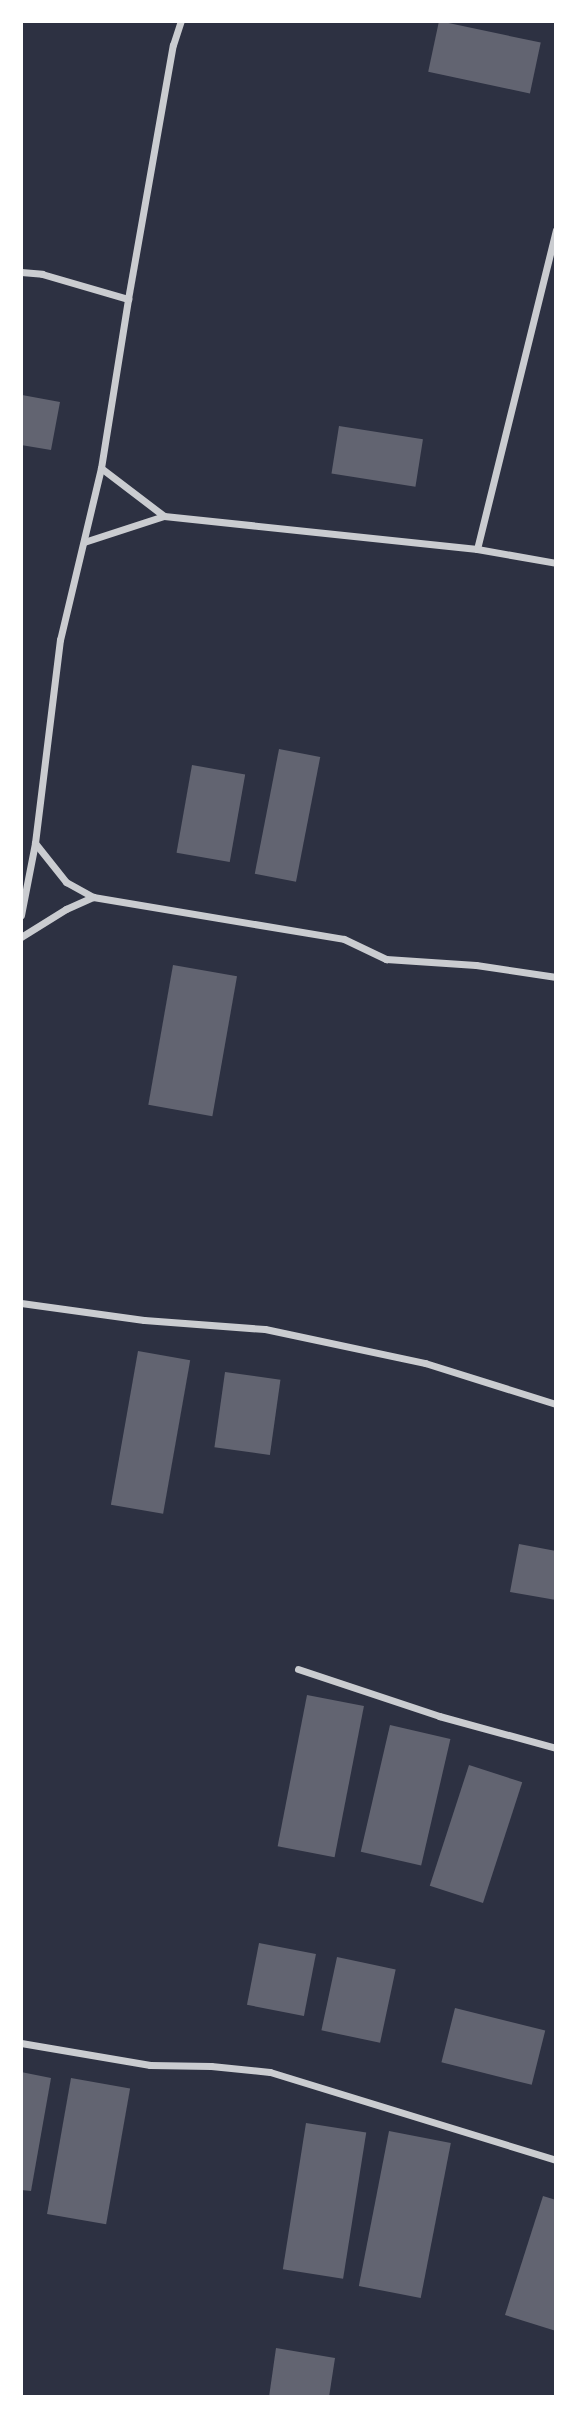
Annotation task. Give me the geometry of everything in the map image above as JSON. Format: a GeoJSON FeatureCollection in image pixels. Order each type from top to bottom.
{"type":"FeatureCollection","features":[{"type":"Feature","properties":{"kind":"street"},"geometry":{"type":"LineString","coordinates":[[21,915],[35,843],[60,640],[101,468],[173,45],[181,21]]}},
{"type":"Feature","properties":{"kind":"street"},"geometry":{"type":"LineString","coordinates":[[477,549],[556,230]]}},
{"type":"Feature","properties":{"kind":"street"},"geometry":{"type":"LineString","coordinates":[[21,272],[42,274],[128,299]]}},
{"type":"Feature","properties":{"kind":"street"},"geometry":{"type":"LineString","coordinates":[[101,468],[164,516]]}},
{"type":"Feature","properties":{"kind":"street"},"geometry":{"type":"LineString","coordinates":[[84,542],[164,516],[477,549],[556,563]]}},
{"type":"Feature","properties":{"kind":"street"},"geometry":{"type":"LineString","coordinates":[[35,843],[66,882],[93,897],[344,939],[386,959],[476,965],[556,977]]}},
{"type":"Feature","properties":{"kind":"street"},"geometry":{"type":"LineString","coordinates":[[21,937],[66,909],[93,897]]}},
{"type":"Feature","properties":{"kind":"street"},"geometry":{"type":"LineString","coordinates":[[21,1303],[144,1320],[265,1329],[425,1363],[556,1404]]}},
{"type":"Feature","properties":{"kind":"street"},"geometry":{"type":"LineString","coordinates":[[298,1670],[439,1716],[556,1748]]}},
{"type":"Feature","properties":{"kind":"street"},"geometry":{"type":"LineString","coordinates":[[21,2043],[150,2065],[211,2066],[270,2073],[556,2160]]}},
{"type":"Feature","properties":{"kind":"building"},"geometry":{"type":"Polygon","coordinates":[[[439,21],[541,43],[530,93],[428,72],[439,21]]]}},
{"type":"Feature","properties":{"kind":"building"},"geometry":{"type":"Polygon","coordinates":[[[22,395],[60,402],[51,450],[21,445],[22,395]]]}},
{"type":"Feature","properties":{"kind":"building"},"geometry":{"type":"Polygon","coordinates":[[[339,426],[423,439],[415,487],[331,473],[339,426]]]}},
{"type":"Feature","properties":{"kind":"building"},"geometry":{"type":"Polygon","coordinates":[[[279,749],[320,757],[296,882],[255,874],[279,749]]]}},
{"type":"Feature","properties":{"kind":"building"},"geometry":{"type":"Polygon","coordinates":[[[192,765],[245,774],[230,862],[177,853],[192,765]]]}},
{"type":"Feature","properties":{"kind":"building"},"geometry":{"type":"Polygon","coordinates":[[[173,965],[237,976],[212,1116],[148,1105],[173,965]]]}},
{"type":"Feature","properties":{"kind":"building"},"geometry":{"type":"Polygon","coordinates":[[[138,1351],[190,1360],[163,1514],[111,1505],[138,1351]]]}},
{"type":"Feature","properties":{"kind":"building"},"geometry":{"type":"Polygon","coordinates":[[[225,1372],[280,1380],[270,1455],[214,1447],[225,1372]]]}},
{"type":"Feature","properties":{"kind":"building"},"geometry":{"type":"Polygon","coordinates":[[[519,1544],[556,1551],[556,1600],[510,1592],[519,1544]]]}},
{"type":"Feature","properties":{"kind":"building"},"geometry":{"type":"Polygon","coordinates":[[[307,1695],[364,1706],[335,1857],[278,1846],[307,1695]]]}},
{"type":"Feature","properties":{"kind":"building"},"geometry":{"type":"Polygon","coordinates":[[[390,1725],[450,1739],[421,1866],[361,1852],[390,1725]]]}},
{"type":"Feature","properties":{"kind":"building"},"geometry":{"type":"Polygon","coordinates":[[[469,1765],[522,1782],[483,1903],[430,1886],[469,1765]]]}},
{"type":"Feature","properties":{"kind":"building"},"geometry":{"type":"Polygon","coordinates":[[[259,1943],[316,1954],[304,2016],[247,2005],[259,1943]]]}},
{"type":"Feature","properties":{"kind":"building"},"geometry":{"type":"Polygon","coordinates":[[[337,1957],[396,1969],[380,2043],[321,2030],[337,1957]]]}},
{"type":"Feature","properties":{"kind":"building"},"geometry":{"type":"Polygon","coordinates":[[[455,2008],[545,2030],[532,2085],[441,2062],[455,2008]]]}},
{"type":"Feature","properties":{"kind":"building"},"geometry":{"type":"Polygon","coordinates":[[[21,2072],[51,2078],[31,2191],[21,2190],[21,2072]]]}},
{"type":"Feature","properties":{"kind":"building"},"geometry":{"type":"Polygon","coordinates":[[[71,2078],[130,2088],[106,2224],[47,2214],[71,2078]]]}},
{"type":"Feature","properties":{"kind":"building"},"geometry":{"type":"Polygon","coordinates":[[[306,2123],[366,2133],[343,2279],[283,2269],[306,2123]]]}},
{"type":"Feature","properties":{"kind":"building"},"geometry":{"type":"Polygon","coordinates":[[[389,2131],[451,2143],[421,2298],[359,2286],[389,2131]]]}},
{"type":"Feature","properties":{"kind":"building"},"geometry":{"type":"Polygon","coordinates":[[[543,2196],[556,2200],[556,2331],[505,2315],[543,2196]]]}},
{"type":"Feature","properties":{"kind":"building"},"geometry":{"type":"Polygon","coordinates":[[[276,2348],[335,2358],[329,2397],[269,2397],[276,2348]]]}}]}
